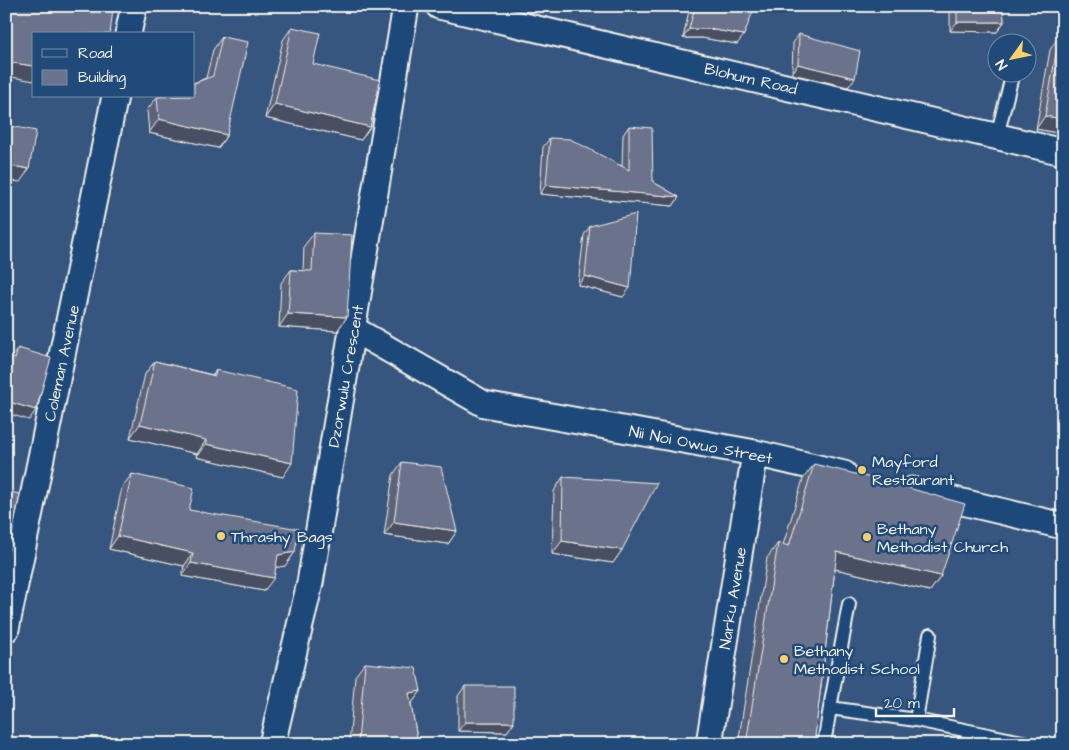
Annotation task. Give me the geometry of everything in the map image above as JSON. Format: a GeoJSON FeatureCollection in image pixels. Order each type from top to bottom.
{"type":"FeatureCollection","features":[{"type":"Feature","properties":{"kind":"street"},"geometry":{"type":"LineString","coordinates":[[128,32],[134,6]]}},
{"type":"Feature","properties":{"kind":"street","name":"Dzorwulu Crescent"},"geometry":{"type":"LineString","coordinates":[[272,744],[310,584],[406,6]]}},
{"type":"Feature","properties":{"kind":"street","name":"Blohum Road"},"geometry":{"type":"LineString","coordinates":[[439,6],[519,15],[1063,152]]}},
{"type":"Feature","properties":{"kind":"street","name":"Coleman Avenue"},"geometry":{"type":"LineString","coordinates":[[6,629],[115,98]]}},
{"type":"Feature","properties":{"kind":"street","name":"Nii Noi Owuo Street"},"geometry":{"type":"LineString","coordinates":[[353,330],[484,404],[754,453],[1063,526]]}},
{"type":"Feature","properties":{"kind":"street","name":"Narku Avenue"},"geometry":{"type":"LineString","coordinates":[[709,744],[754,453]]}},
{"type":"Feature","properties":{"kind":"lane"},"geometry":{"type":"LineString","coordinates":[[997,136],[1010,82]]}},
{"type":"Feature","properties":{"kind":"lane"},"geometry":{"type":"LineString","coordinates":[[824,744],[848,604]]}},
{"type":"Feature","properties":{"kind":"lane"},"geometry":{"type":"LineString","coordinates":[[916,720],[930,634]]}},
{"type":"Feature","properties":{"kind":"lane"},"geometry":{"type":"LineString","coordinates":[[830,708],[916,720],[1032,744]]}},
{"type":"Feature","properties":{"kind":"building"},"geometry":{"type":"Polygon","coordinates":[[[6,6],[97,6],[113,9],[110,32],[32,32],[32,66],[6,62],[6,6]]]}},
{"type":"Feature","properties":{"kind":"building"},"geometry":{"type":"Polygon","coordinates":[[[695,6],[741,6],[753,11],[744,35],[709,29],[689,29],[695,6]]]}},
{"type":"Feature","properties":{"kind":"building"},"geometry":{"type":"Polygon","coordinates":[[[957,6],[1003,6],[1004,22],[957,22],[957,6]]]}},
{"type":"Feature","properties":{"kind":"building"},"geometry":{"type":"Polygon","coordinates":[[[292,27],[320,33],[313,64],[380,80],[370,127],[275,104],[292,27]]]}},
{"type":"Feature","properties":{"kind":"building"},"geometry":{"type":"Polygon","coordinates":[[[799,34],[860,51],[855,78],[798,64],[799,34]]]}},
{"type":"Feature","properties":{"kind":"building"},"geometry":{"type":"Polygon","coordinates":[[[1059,36],[1063,38],[1063,119],[1045,116],[1059,36]]]}},
{"type":"Feature","properties":{"kind":"building"},"geometry":{"type":"Polygon","coordinates":[[[222,37],[248,42],[227,135],[159,119],[157,98],[195,98],[195,83],[213,76],[222,37]]]}},
{"type":"Feature","properties":{"kind":"building"},"geometry":{"type":"Polygon","coordinates":[[[6,125],[36,131],[29,169],[8,165],[6,174],[6,125]]]}},
{"type":"Feature","properties":{"kind":"building"},"geometry":{"type":"Polygon","coordinates":[[[629,126],[652,128],[653,182],[679,197],[546,185],[550,138],[570,139],[629,170],[629,126]]]}},
{"type":"Feature","properties":{"kind":"building"},"geometry":{"type":"Polygon","coordinates":[[[636,214],[630,288],[585,276],[590,226],[636,214]]]}},
{"type":"Feature","properties":{"kind":"building"},"geometry":{"type":"Polygon","coordinates":[[[314,233],[352,235],[347,317],[288,314],[291,270],[312,271],[314,233]]]}},
{"type":"Feature","properties":{"kind":"building"},"geometry":{"type":"Polygon","coordinates":[[[18,348],[51,358],[36,410],[6,401],[6,356],[15,359],[18,348]]]}},
{"type":"Feature","properties":{"kind":"building"},"geometry":{"type":"Polygon","coordinates":[[[155,361],[215,376],[216,370],[298,389],[292,463],[206,444],[206,440],[140,424],[155,361]]]}},
{"type":"Feature","properties":{"kind":"building"},"geometry":{"type":"Polygon","coordinates":[[[402,462],[441,467],[457,531],[394,522],[402,462]]]}},
{"type":"Feature","properties":{"kind":"building"},"geometry":{"type":"Polygon","coordinates":[[[814,464],[965,504],[941,576],[837,552],[814,744],[746,744],[778,543],[789,546],[814,464]]]}},
{"type":"Feature","properties":{"kind":"building"},"geometry":{"type":"Polygon","coordinates":[[[132,474],[194,488],[189,510],[299,529],[295,552],[278,555],[274,578],[191,563],[193,553],[118,536],[132,474]]]}},
{"type":"Feature","properties":{"kind":"building"},"geometry":{"type":"Polygon","coordinates":[[[563,477],[657,483],[622,550],[562,541],[563,477]]]}},
{"type":"Feature","properties":{"kind":"building"},"geometry":{"type":"Polygon","coordinates":[[[6,491],[20,494],[12,532],[6,530],[6,491]]]}},
{"type":"Feature","properties":{"kind":"building"},"geometry":{"type":"Polygon","coordinates":[[[365,663],[416,668],[421,691],[409,693],[418,744],[358,742],[365,663]]]}},
{"type":"Feature","properties":{"kind":"building"},"geometry":{"type":"Polygon","coordinates":[[[465,686],[514,686],[514,722],[465,722],[465,686]]]}},
{"type":"Feature","properties":{"kind":"place","name":"Mayford Restaurant"},"geometry":{"type":"Point","coordinates":[862,470]}},
{"type":"Feature","properties":{"kind":"place","name":"Thrashy Bags"},"geometry":{"type":"Point","coordinates":[221,536]}},
{"type":"Feature","properties":{"kind":"place","name":"Bethany Methodist Church"},"geometry":{"type":"Point","coordinates":[867,537]}},
{"type":"Feature","properties":{"kind":"place","name":"Bethany Methodist School"},"geometry":{"type":"Point","coordinates":[784,659]}}]}
